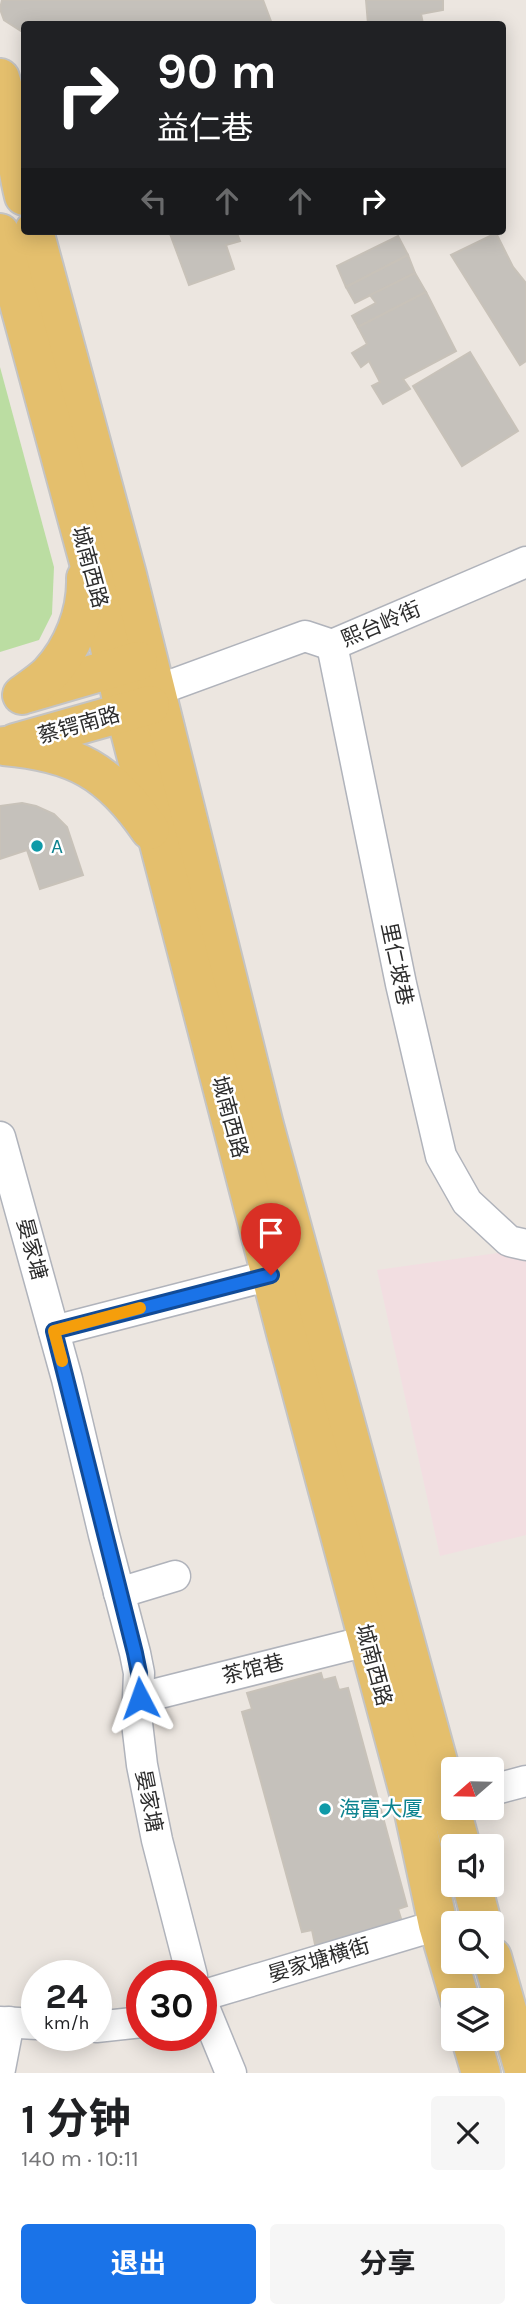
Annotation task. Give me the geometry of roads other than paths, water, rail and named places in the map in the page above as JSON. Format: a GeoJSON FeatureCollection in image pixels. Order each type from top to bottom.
{"type":"FeatureCollection","features":[{"type":"Feature","properties":{"kind":"main road"},"geometry":{"type":"LineString","coordinates":[[0,78],[7,99],[21,181]]}},
{"type":"Feature","properties":{"kind":"main road","name":"城南西路"},"geometry":{"type":"LineString","coordinates":[[0,233],[86,551],[140,686],[159,843],[413,1808],[438,1925],[456,1988]]}},
{"type":"Feature","properties":{"kind":"main road","name":"城南西路"},"geometry":{"type":"LineString","coordinates":[[35,235],[140,686],[441,1764]]}},
{"type":"Feature","properties":{"kind":"main road"},"geometry":{"type":"LineString","coordinates":[[11,698],[49,674],[80,623],[86,590],[86,551]]}},
{"type":"Feature","properties":{"kind":"main road"},"geometry":{"type":"LineString","coordinates":[[11,698],[140,686]]}},
{"type":"Feature","properties":{"kind":"main road","name":"蔡锷南路"},"geometry":{"type":"LineString","coordinates":[[2,746],[140,686]]}},
{"type":"Feature","properties":{"kind":"main road"},"geometry":{"type":"LineString","coordinates":[[2,746],[40,749],[74,759],[105,778],[132,804],[159,843]]}},
{"type":"Feature","properties":{"kind":"main road"},"geometry":{"type":"LineString","coordinates":[[497,1974],[525,2073]]}},
{"type":"Feature","properties":{"kind":"main road"},"geometry":{"type":"LineString","coordinates":[[475,2051],[481,2073]]}},
{"type":"Feature","properties":{"kind":"street","name":"熙台岭街"},"geometry":{"type":"LineString","coordinates":[[140,686],[305,636],[332,645],[526,562]]}},
{"type":"Feature","properties":{"kind":"street","name":"里仁坡巷"},"geometry":{"type":"LineString","coordinates":[[332,645],[401,984],[441,1156],[467,1202],[509,1241],[526,1245]]}},
{"type":"Feature","properties":{"kind":"street","name":"晏家塘"},"geometry":{"type":"LineString","coordinates":[[0,1137],[54,1331],[135,1653],[139,1673],[137,1723],[142,1765],[157,1840],[188,1960]]}},
{"type":"Feature","properties":{"kind":"street"},"geometry":{"type":"LineString","coordinates":[[54,1331],[271,1275]]}},
{"type":"Feature","properties":{"kind":"street"},"geometry":{"type":"LineString","coordinates":[[119,1593],[175,1576]]}},
{"type":"Feature","properties":{"kind":"street","name":"茶馆巷"},"geometry":{"type":"LineString","coordinates":[[140,1698],[367,1641]]}},
{"type":"Feature","properties":{"kind":"street"},"geometry":{"type":"LineString","coordinates":[[504,1787],[526,1781]]}},
{"type":"Feature","properties":{"kind":"street","name":"晏家塘横街"},"geometry":{"type":"LineString","coordinates":[[217,1993],[438,1925]]}},
{"type":"Feature","properties":{"kind":"street"},"geometry":{"type":"LineString","coordinates":[[0,2069],[15,2023]]}},
{"type":"Feature","properties":{"kind":"street"},"geometry":{"type":"LineString","coordinates":[[217,2038],[231,2073]]}},
{"type":"Feature","properties":{"kind":"place","name":"A"},"geometry":{"type":"Point","coordinates":[37,846]}},
{"type":"Feature","properties":{"kind":"place","name":"海富大厦"},"geometry":{"type":"Point","coordinates":[325,1809]}}]}
